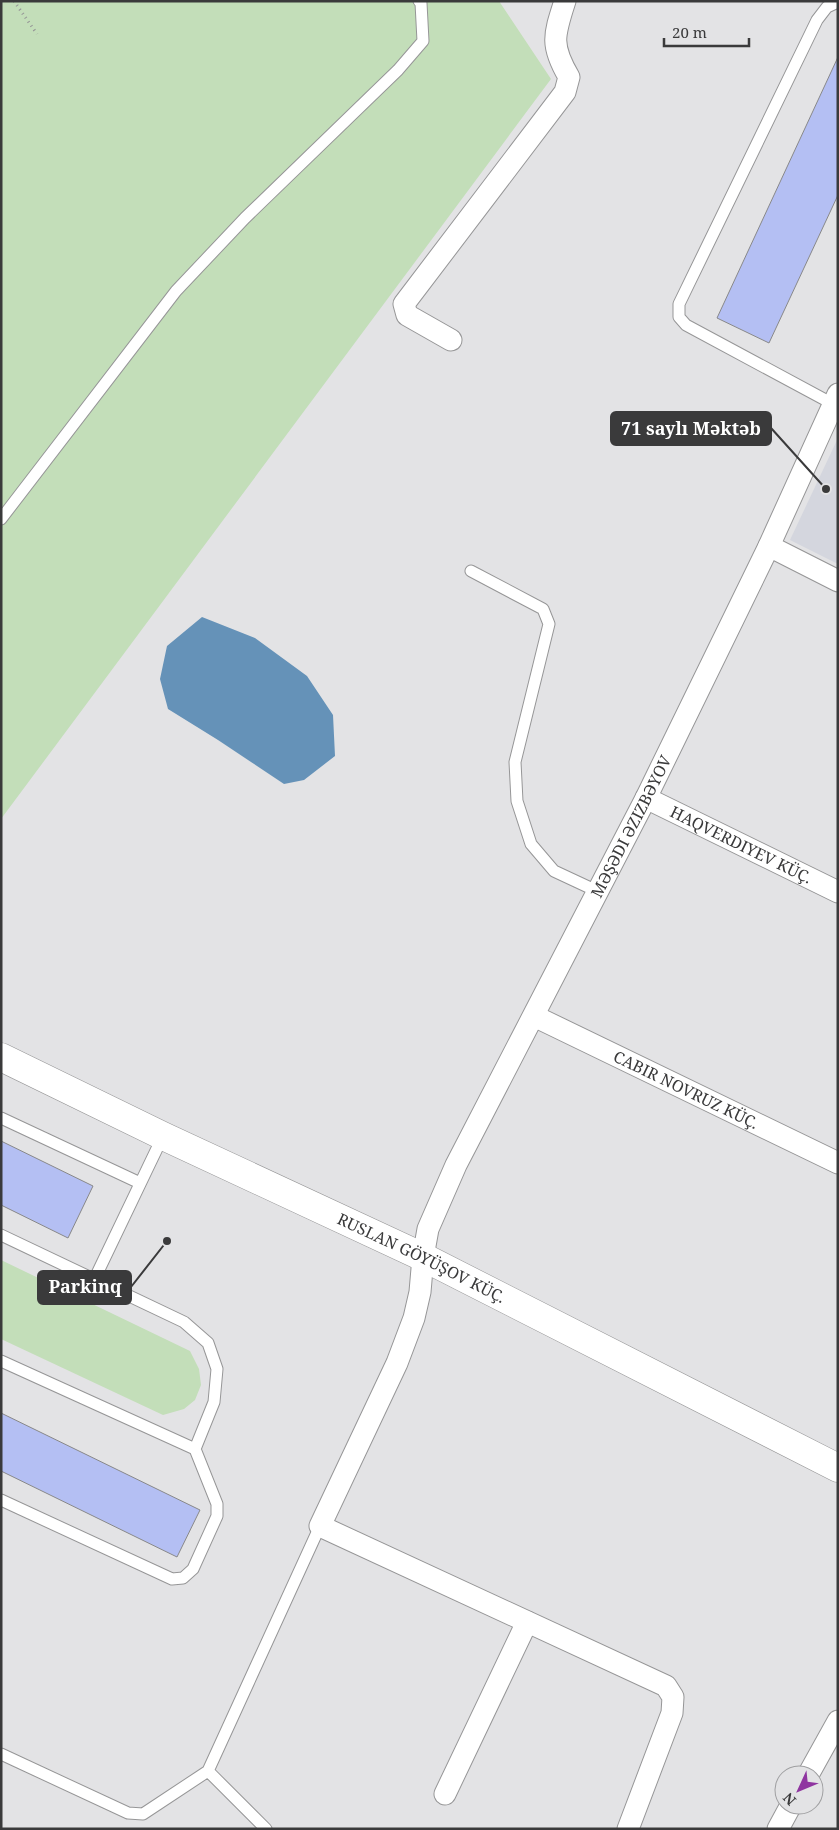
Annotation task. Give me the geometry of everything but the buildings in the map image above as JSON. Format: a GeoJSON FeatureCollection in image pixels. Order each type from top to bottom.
{"type":"FeatureCollection","features":[{"type":"Feature","properties":{"kind":"street"},"geometry":{"type":"LineString","coordinates":[[452,340],[407,315],[404,304],[565,92],[570,77],[559,59],[555,37],[565,1]]}},
{"type":"Feature","properties":{"kind":"street","name":"MƏŞƏDI ƏZIZBƏYOV"},"geometry":{"type":"LineString","coordinates":[[320,1526],[397,1363],[414,1318],[420,1292],[428,1229],[456,1165],[646,798],[769,546],[835,399]]}},
{"type":"Feature","properties":{"kind":"street"},"geometry":{"type":"LineString","coordinates":[[769,546],[838,581]]}},
{"type":"Feature","properties":{"kind":"street","name":"HAQVERDIYEV KÜÇ."},"geometry":{"type":"LineString","coordinates":[[646,798],[838,892]]}},
{"type":"Feature","properties":{"kind":"street","name":"CABIR NOVRUZ KÜÇ."},"geometry":{"type":"LineString","coordinates":[[534,1016],[838,1163]]}},
{"type":"Feature","properties":{"kind":"street","name":"RUSLAN GÖYÜŞOV KÜÇ."},"geometry":{"type":"LineString","coordinates":[[1,1056],[163,1136],[423,1257],[838,1468]]}},
{"type":"Feature","properties":{"kind":"street"},"geometry":{"type":"LineString","coordinates":[[320,1526],[666,1686],[672,1697],[672,1712],[628,1829]]}},
{"type":"Feature","properties":{"kind":"street"},"geometry":{"type":"LineString","coordinates":[[445,1794],[527,1622]]}},
{"type":"Feature","properties":{"kind":"street"},"geometry":{"type":"LineString","coordinates":[[814,1765],[838,1721]]}},
{"type":"Feature","properties":{"kind":"street"},"geometry":{"type":"LineString","coordinates":[[778,1829],[786,1815]]}},
{"type":"Feature","properties":{"kind":"lane"},"geometry":{"type":"LineString","coordinates":[[1,519],[176,291],[244,218],[398,70],[422,41],[421,3],[419,1]]}},
{"type":"Feature","properties":{"kind":"lane"},"geometry":{"type":"LineString","coordinates":[[835,399],[686,325],[679,317],[678,304],[817,20],[827,7],[838,2]]}},
{"type":"Feature","properties":{"kind":"lane"},"geometry":{"type":"LineString","coordinates":[[471,571],[543,609],[549,624],[514,762],[517,801],[531,844],[554,871],[599,892]]}},
{"type":"Feature","properties":{"kind":"lane"},"geometry":{"type":"LineString","coordinates":[[1,1118],[140,1184]]}},
{"type":"Feature","properties":{"kind":"lane"},"geometry":{"type":"LineString","coordinates":[[95,1278],[163,1136]]}},
{"type":"Feature","properties":{"kind":"lane"},"geometry":{"type":"LineString","coordinates":[[1,1235],[95,1278],[184,1322],[208,1343],[218,1369],[214,1402],[195,1449]]}},
{"type":"Feature","properties":{"kind":"lane"},"geometry":{"type":"LineString","coordinates":[[1,1361],[195,1449],[217,1504],[217,1516],[193,1569],[183,1578],[172,1579],[1,1500]]}},
{"type":"Feature","properties":{"kind":"lane"},"geometry":{"type":"LineString","coordinates":[[1,1754],[128,1813],[143,1814],[208,1770],[320,1526]]}},
{"type":"Feature","properties":{"kind":"lane"},"geometry":{"type":"LineString","coordinates":[[208,1770],[266,1829]]}},
{"type":"Feature","properties":{"kind":"path"},"geometry":{"type":"LineString","coordinates":[[14,1],[37,34]]}},
{"type":"Feature","properties":{"kind":"shaded area"},"geometry":{"type":"Polygon","coordinates":[[[838,438],[838,564],[790,540],[838,438]]]}},
{"type":"Feature","properties":{"kind":"green space"},"geometry":{"type":"Polygon","coordinates":[[[1,1],[499,1],[551,79],[1,819],[1,1]]]}},
{"type":"Feature","properties":{"kind":"green space"},"geometry":{"type":"Polygon","coordinates":[[[1,1260],[190,1351],[199,1369],[201,1385],[195,1400],[184,1409],[163,1415],[1,1339],[1,1260]]]}},
{"type":"Feature","properties":{"kind":"water"},"geometry":{"type":"Polygon","coordinates":[[[202,617],[255,638],[307,676],[333,715],[335,756],[304,780],[284,784],[168,709],[160,679],[167,646],[202,617]]]}},
{"type":"Feature","properties":{"kind":"place","name":"71 saylı Məktəb"},"geometry":{"type":"Point","coordinates":[826,489]}},
{"type":"Feature","properties":{"kind":"place","name":"Parkinq"},"geometry":{"type":"Point","coordinates":[167,1241]}}]}
